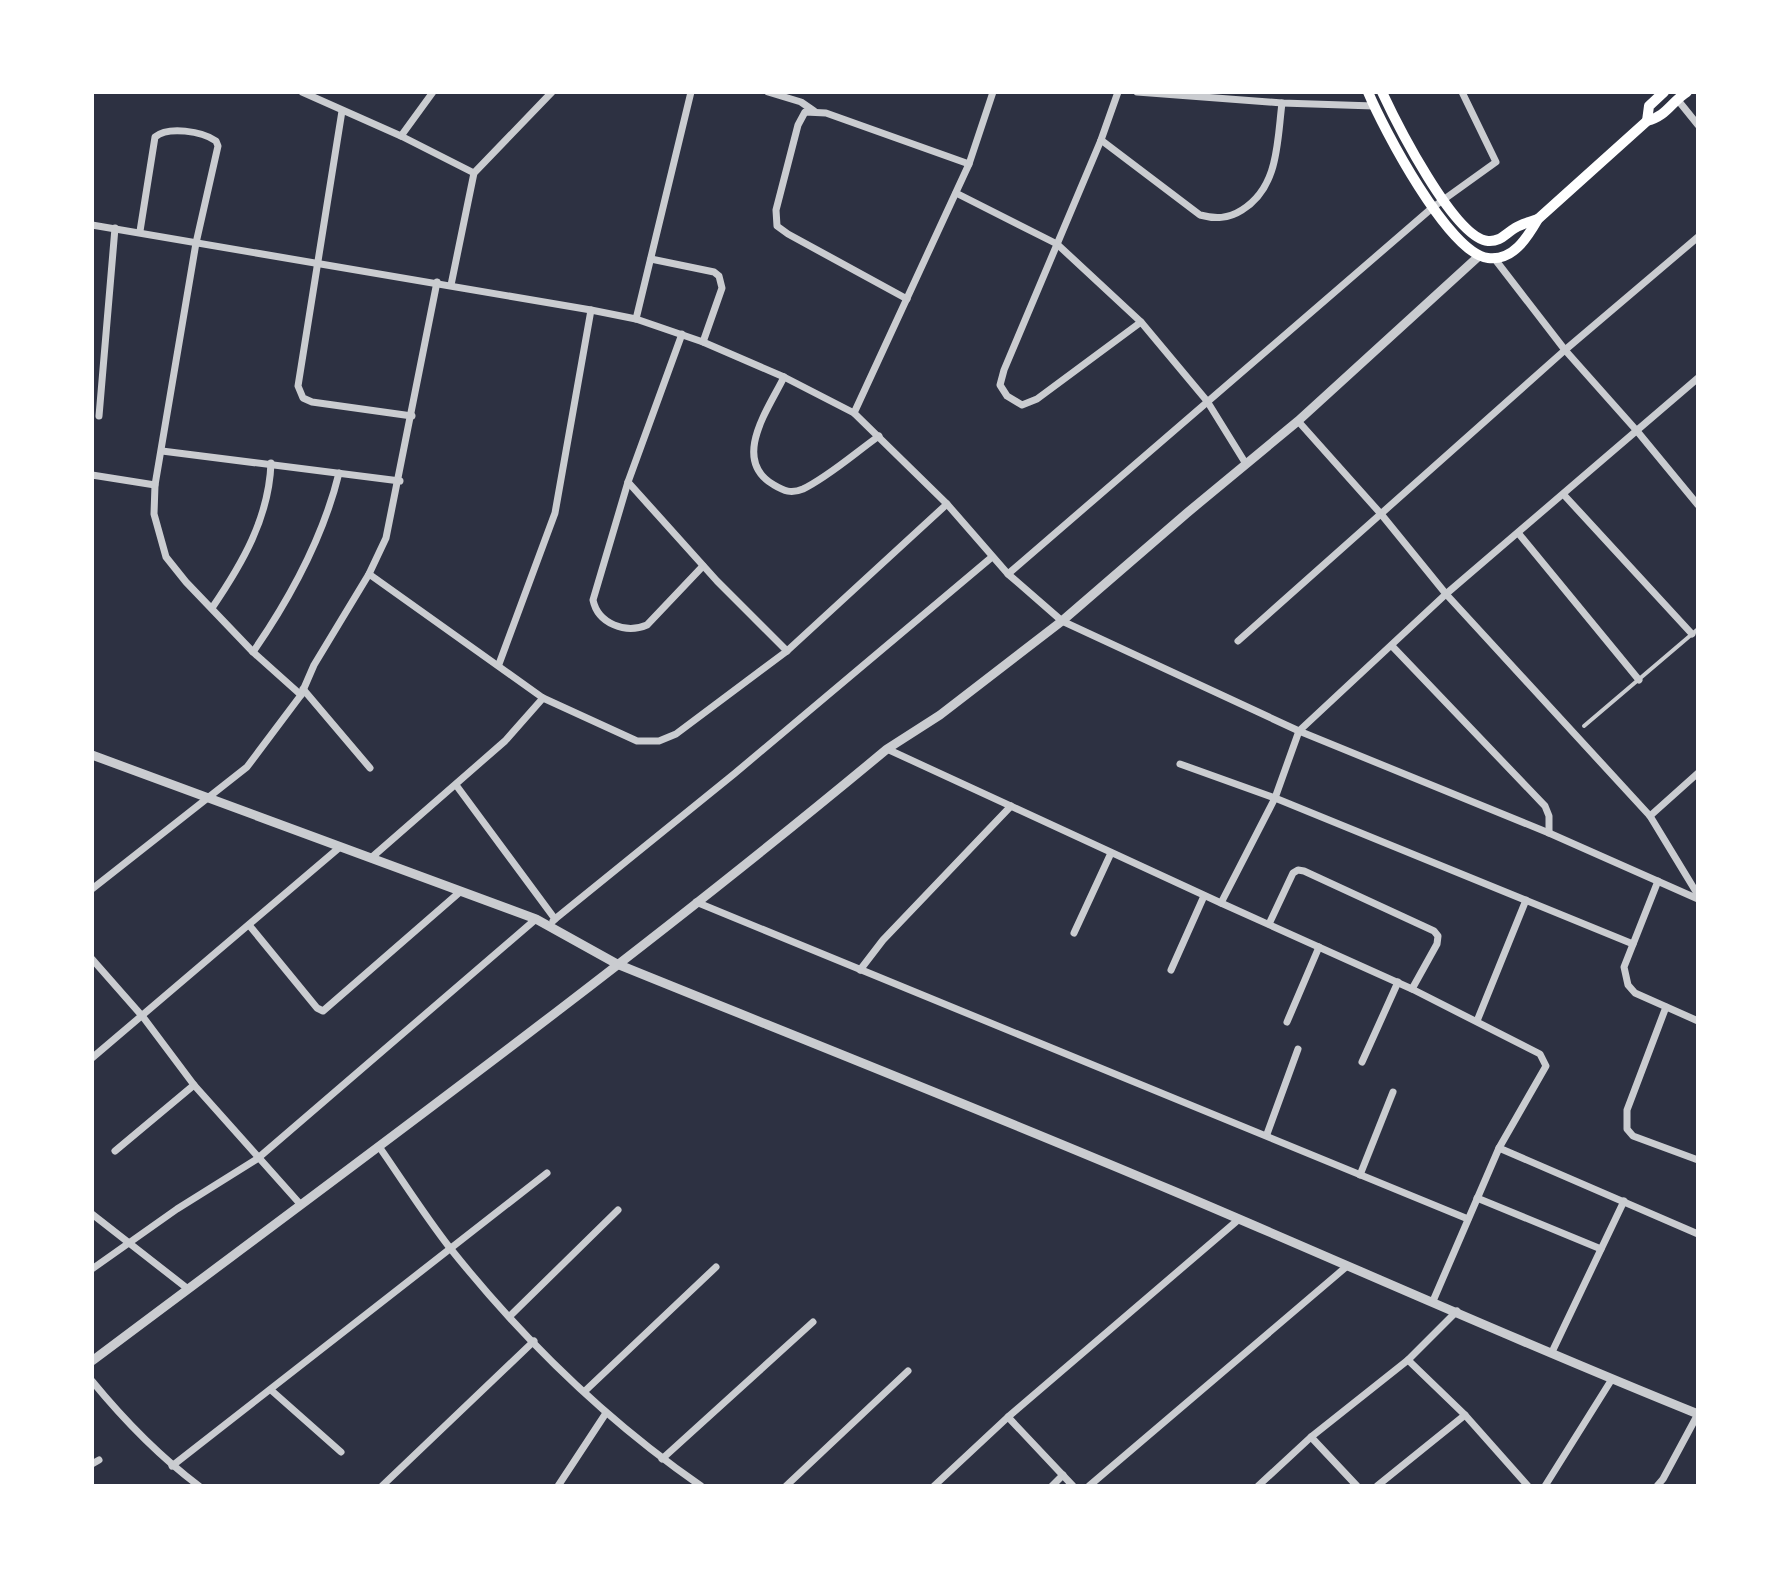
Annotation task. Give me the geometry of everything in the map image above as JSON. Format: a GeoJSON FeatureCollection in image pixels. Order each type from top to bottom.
{"type":"FeatureCollection","features":[{"type":"Feature","properties":{"kind":"main road"},"geometry":{"type":"LineString","coordinates":[[1368,92],[1400,157],[1432,208],[1472,251],[1479,256],[1494,258],[1520,246],[1538,219],[1647,121],[1661,118],[1676,99],[1687,92]]}},
{"type":"Feature","properties":{"kind":"main road"},"geometry":{"type":"LineString","coordinates":[[1382,92],[1404,138],[1468,231],[1489,241],[1503,238],[1515,228],[1538,219]]}},
{"type":"Feature","properties":{"kind":"main road"},"geometry":{"type":"LineString","coordinates":[[1647,121],[1649,106],[1664,92]]}},
{"type":"Feature","properties":{"kind":"street"},"geometry":{"type":"LineString","coordinates":[[302,92],[474,173]]}},
{"type":"Feature","properties":{"kind":"street"},"geometry":{"type":"LineString","coordinates":[[401,136],[433,92]]}},
{"type":"Feature","properties":{"kind":"street"},"geometry":{"type":"LineString","coordinates":[[451,285],[474,173],[552,92]]}},
{"type":"Feature","properties":{"kind":"street"},"geometry":{"type":"LineString","coordinates":[[636,319],[691,92]]}},
{"type":"Feature","properties":{"kind":"street"},"geometry":{"type":"LineString","coordinates":[[768,92],[969,164]]}},
{"type":"Feature","properties":{"kind":"street"},"geometry":{"type":"LineString","coordinates":[[854,413],[969,164],[993,92]]}},
{"type":"Feature","properties":{"kind":"street"},"geometry":{"type":"LineString","coordinates":[[1118,92],[1000,385],[1007,396],[1022,405],[1037,399],[1141,322]]}},
{"type":"Feature","properties":{"kind":"street"},"geometry":{"type":"LineString","coordinates":[[1137,92],[1282,103],[1374,106]]}},
{"type":"Feature","properties":{"kind":"street"},"geometry":{"type":"LineString","coordinates":[[1008,574],[1432,208],[1496,162],[1462,92]]}},
{"type":"Feature","properties":{"kind":"street"},"geometry":{"type":"LineString","coordinates":[[1676,99],[1698,125]]}},
{"type":"Feature","properties":{"kind":"street"},"geometry":{"type":"LineString","coordinates":[[1101,140],[1200,215],[1225,218],[1252,203],[1267,186],[1275,163],[1282,103]]}},
{"type":"Feature","properties":{"kind":"street"},"geometry":{"type":"LineString","coordinates":[[342,111],[299,393],[312,402],[412,416]]}},
{"type":"Feature","properties":{"kind":"street"},"geometry":{"type":"LineString","coordinates":[[814,111],[805,112],[798,125],[776,210],[777,226],[907,299]]}},
{"type":"Feature","properties":{"kind":"street"},"geometry":{"type":"LineString","coordinates":[[140,231],[155,137],[163,131],[210,136],[218,146],[196,243],[155,485],[154,514],[166,557],[186,582],[253,652],[302,692],[370,768]]}},
{"type":"Feature","properties":{"kind":"street"},"geometry":{"type":"LineString","coordinates":[[956,193],[1057,244],[1141,322],[1207,401],[1246,464]]}},
{"type":"Feature","properties":{"kind":"street"},"geometry":{"type":"LineString","coordinates":[[92,225],[591,310],[636,319],[703,342],[784,377],[854,413],[947,504],[1008,574],[1062,621],[1299,731],[1698,897]]}},
{"type":"Feature","properties":{"kind":"street"},"geometry":{"type":"LineString","coordinates":[[99,416],[115,228]]}},
{"type":"Feature","properties":{"kind":"street"},"geometry":{"type":"LineString","coordinates":[[1238,641],[1565,350],[1698,237]]}},
{"type":"Feature","properties":{"kind":"street"},"geometry":{"type":"LineString","coordinates":[[92,1361],[380,1148],[887,749],[940,715],[1062,621],[1298,421],[1479,256]]}},
{"type":"Feature","properties":{"kind":"street"},"geometry":{"type":"LineString","coordinates":[[1494,258],[1565,350],[1698,505]]}},
{"type":"Feature","properties":{"kind":"street"},"geometry":{"type":"LineString","coordinates":[[651,259],[714,272],[719,276],[722,288],[703,342]]}},
{"type":"Feature","properties":{"kind":"street"},"geometry":{"type":"LineString","coordinates":[[92,889],[247,767],[302,692],[386,538],[400,481],[437,282]]}},
{"type":"Feature","properties":{"kind":"street"},"geometry":{"type":"LineString","coordinates":[[499,664],[555,513],[591,310]]}},
{"type":"Feature","properties":{"kind":"street"},"geometry":{"type":"LineString","coordinates":[[682,334],[628,482],[593,600],[599,615],[610,623],[638,629],[647,625],[703,566]]}},
{"type":"Feature","properties":{"kind":"street"},"geometry":{"type":"LineString","coordinates":[[784,377],[753,440],[755,463],[766,481],[785,492],[802,490],[879,436]]}},
{"type":"Feature","properties":{"kind":"street"},"geometry":{"type":"LineString","coordinates":[[1221,903],[1275,798],[1299,731],[1446,594],[1698,378]]}},
{"type":"Feature","properties":{"kind":"street"},"geometry":{"type":"LineString","coordinates":[[1298,421],[1381,514],[1446,594],[1650,816],[1698,897]]}},
{"type":"Feature","properties":{"kind":"street"},"geometry":{"type":"LineString","coordinates":[[162,451],[400,481]]}},
{"type":"Feature","properties":{"kind":"street"},"geometry":{"type":"LineString","coordinates":[[212,608],[238,570],[249,547],[270,489],[271,463]]}},
{"type":"Feature","properties":{"kind":"street"},"geometry":{"type":"LineString","coordinates":[[253,652],[306,563],[339,473]]}},
{"type":"Feature","properties":{"kind":"street"},"geometry":{"type":"LineString","coordinates":[[92,475],[155,485]]}},
{"type":"Feature","properties":{"kind":"street"},"geometry":{"type":"LineString","coordinates":[[628,482],[703,566],[787,651]]}},
{"type":"Feature","properties":{"kind":"street"},"geometry":{"type":"LineString","coordinates":[[1564,495],[1695,631]]}},
{"type":"Feature","properties":{"kind":"street"},"geometry":{"type":"LineString","coordinates":[[369,574],[543,698],[637,741],[659,741],[676,734],[787,651],[947,504]]}},
{"type":"Feature","properties":{"kind":"street"},"geometry":{"type":"LineString","coordinates":[[1519,534],[1639,680]]}},
{"type":"Feature","properties":{"kind":"street"},"geometry":{"type":"LineString","coordinates":[[92,755],[536,919],[553,922],[992,557]]}},
{"type":"Feature","properties":{"kind":"street"},"geometry":{"type":"LineString","coordinates":[[1392,646],[1545,806],[1549,833]]}},
{"type":"Feature","properties":{"kind":"street"},"geometry":{"type":"LineString","coordinates":[[371,858],[505,741],[543,698]]}},
{"type":"Feature","properties":{"kind":"street"},"geometry":{"type":"LineString","coordinates":[[1575,733],[1584,726]]}},
{"type":"Feature","properties":{"kind":"street"},"geometry":{"type":"LineString","coordinates":[[887,749],[1398,982],[1534,1049],[1546,1062],[1543,1071],[1499,1148],[1433,1301]]}},
{"type":"Feature","properties":{"kind":"street"},"geometry":{"type":"LineString","coordinates":[[1180,764],[1275,798],[1633,944]]}},
{"type":"Feature","properties":{"kind":"street"},"geometry":{"type":"LineString","coordinates":[[1650,816],[1698,773]]}},
{"type":"Feature","properties":{"kind":"street"},"geometry":{"type":"LineString","coordinates":[[456,785],[553,922],[617,964],[1171,1190],[1346,1267],[1698,1414],[1657,1486]]}},
{"type":"Feature","properties":{"kind":"street"},"geometry":{"type":"LineString","coordinates":[[860,970],[883,940],[1011,806]]}},
{"type":"Feature","properties":{"kind":"street"},"geometry":{"type":"LineString","coordinates":[[92,1058],[340,847]]}},
{"type":"Feature","properties":{"kind":"street"},"geometry":{"type":"LineString","coordinates":[[1074,933],[1111,853]]}},
{"type":"Feature","properties":{"kind":"street"},"geometry":{"type":"LineString","coordinates":[[1269,924],[1293,873],[1304,871],[1434,931],[1438,936],[1437,944],[1412,989]]}},
{"type":"Feature","properties":{"kind":"street"},"geometry":{"type":"LineString","coordinates":[[1658,881],[1624,967],[1628,985],[1635,993],[1698,1021]]}},
{"type":"Feature","properties":{"kind":"street"},"geometry":{"type":"LineString","coordinates":[[249,925],[317,1008],[323,1011],[461,891]]}},
{"type":"Feature","properties":{"kind":"street"},"geometry":{"type":"LineString","coordinates":[[1171,970],[1204,896]]}},
{"type":"Feature","properties":{"kind":"street"},"geometry":{"type":"LineString","coordinates":[[1477,1021],[1526,900]]}},
{"type":"Feature","properties":{"kind":"street"},"geometry":{"type":"LineString","coordinates":[[696,902],[1468,1219]]}},
{"type":"Feature","properties":{"kind":"street"},"geometry":{"type":"LineString","coordinates":[[92,1269],[177,1209],[257,1159],[536,919]]}},
{"type":"Feature","properties":{"kind":"street"},"geometry":{"type":"LineString","coordinates":[[1287,1022],[1319,947]]}},
{"type":"Feature","properties":{"kind":"street"},"geometry":{"type":"LineString","coordinates":[[94,965],[143,1017],[194,1085],[257,1159],[301,1205]]}},
{"type":"Feature","properties":{"kind":"street"},"geometry":{"type":"LineString","coordinates":[[1362,1062],[1398,982]]}},
{"type":"Feature","properties":{"kind":"street"},"geometry":{"type":"LineString","coordinates":[[1666,1007],[1627,1110],[1627,1129],[1633,1136],[1698,1158]]}},
{"type":"Feature","properties":{"kind":"street"},"geometry":{"type":"LineString","coordinates":[[1267,1134],[1298,1049]]}},
{"type":"Feature","properties":{"kind":"street"},"geometry":{"type":"LineString","coordinates":[[115,1151],[194,1085]]}},
{"type":"Feature","properties":{"kind":"street"},"geometry":{"type":"LineString","coordinates":[[1360,1175],[1393,1092]]}},
{"type":"Feature","properties":{"kind":"street"},"geometry":{"type":"LineString","coordinates":[[380,1148],[450,1247],[510,1316],[606,1413],[701,1486]]}},
{"type":"Feature","properties":{"kind":"street"},"geometry":{"type":"LineString","coordinates":[[1499,1148],[1698,1234]]}},
{"type":"Feature","properties":{"kind":"street"},"geometry":{"type":"LineString","coordinates":[[172,1466],[547,1173]]}},
{"type":"Feature","properties":{"kind":"street"},"geometry":{"type":"LineString","coordinates":[[1477,1198],[1601,1249]]}},
{"type":"Feature","properties":{"kind":"street"},"geometry":{"type":"LineString","coordinates":[[1552,1352],[1624,1201]]}},
{"type":"Feature","properties":{"kind":"street"},"geometry":{"type":"LineString","coordinates":[[510,1316],[618,1210]]}},
{"type":"Feature","properties":{"kind":"street"},"geometry":{"type":"LineString","coordinates":[[92,1214],[188,1289]]}},
{"type":"Feature","properties":{"kind":"street"},"geometry":{"type":"LineString","coordinates":[[934,1486],[1008,1417],[1238,1220]]}},
{"type":"Feature","properties":{"kind":"street"},"geometry":{"type":"LineString","coordinates":[[585,1391],[716,1267]]}},
{"type":"Feature","properties":{"kind":"street"},"geometry":{"type":"LineString","coordinates":[[1089,1486],[1346,1267]]}},
{"type":"Feature","properties":{"kind":"street"},"geometry":{"type":"LineString","coordinates":[[1258,1486],[1311,1437],[1408,1360],[1457,1311]]}},
{"type":"Feature","properties":{"kind":"street"},"geometry":{"type":"LineString","coordinates":[[662,1459],[813,1322]]}},
{"type":"Feature","properties":{"kind":"street"},"geometry":{"type":"LineString","coordinates":[[382,1486],[534,1341]]}},
{"type":"Feature","properties":{"kind":"street"},"geometry":{"type":"LineString","coordinates":[[1408,1360],[1465,1415],[1528,1486]]}},
{"type":"Feature","properties":{"kind":"street"},"geometry":{"type":"LineString","coordinates":[[786,1486],[908,1371]]}},
{"type":"Feature","properties":{"kind":"street"},"geometry":{"type":"LineString","coordinates":[[1545,1486],[1612,1379]]}},
{"type":"Feature","properties":{"kind":"street"},"geometry":{"type":"LineString","coordinates":[[92,1381],[172,1466],[199,1486]]}},
{"type":"Feature","properties":{"kind":"street"},"geometry":{"type":"LineString","coordinates":[[271,1390],[341,1452]]}},
{"type":"Feature","properties":{"kind":"street"},"geometry":{"type":"LineString","coordinates":[[558,1486],[606,1413]]}},
{"type":"Feature","properties":{"kind":"street"},"geometry":{"type":"LineString","coordinates":[[1377,1486],[1465,1415]]}},
{"type":"Feature","properties":{"kind":"street"},"geometry":{"type":"LineString","coordinates":[[1008,1417],[1073,1486]]}},
{"type":"Feature","properties":{"kind":"street"},"geometry":{"type":"LineString","coordinates":[[1311,1437],[1357,1486]]}},
{"type":"Feature","properties":{"kind":"street"},"geometry":{"type":"LineString","coordinates":[[1052,1486],[1063,1475]]}},
{"type":"Feature","properties":{"kind":"lane"},"geometry":{"type":"LineString","coordinates":[[1584,726],[1695,631]]}}]}
